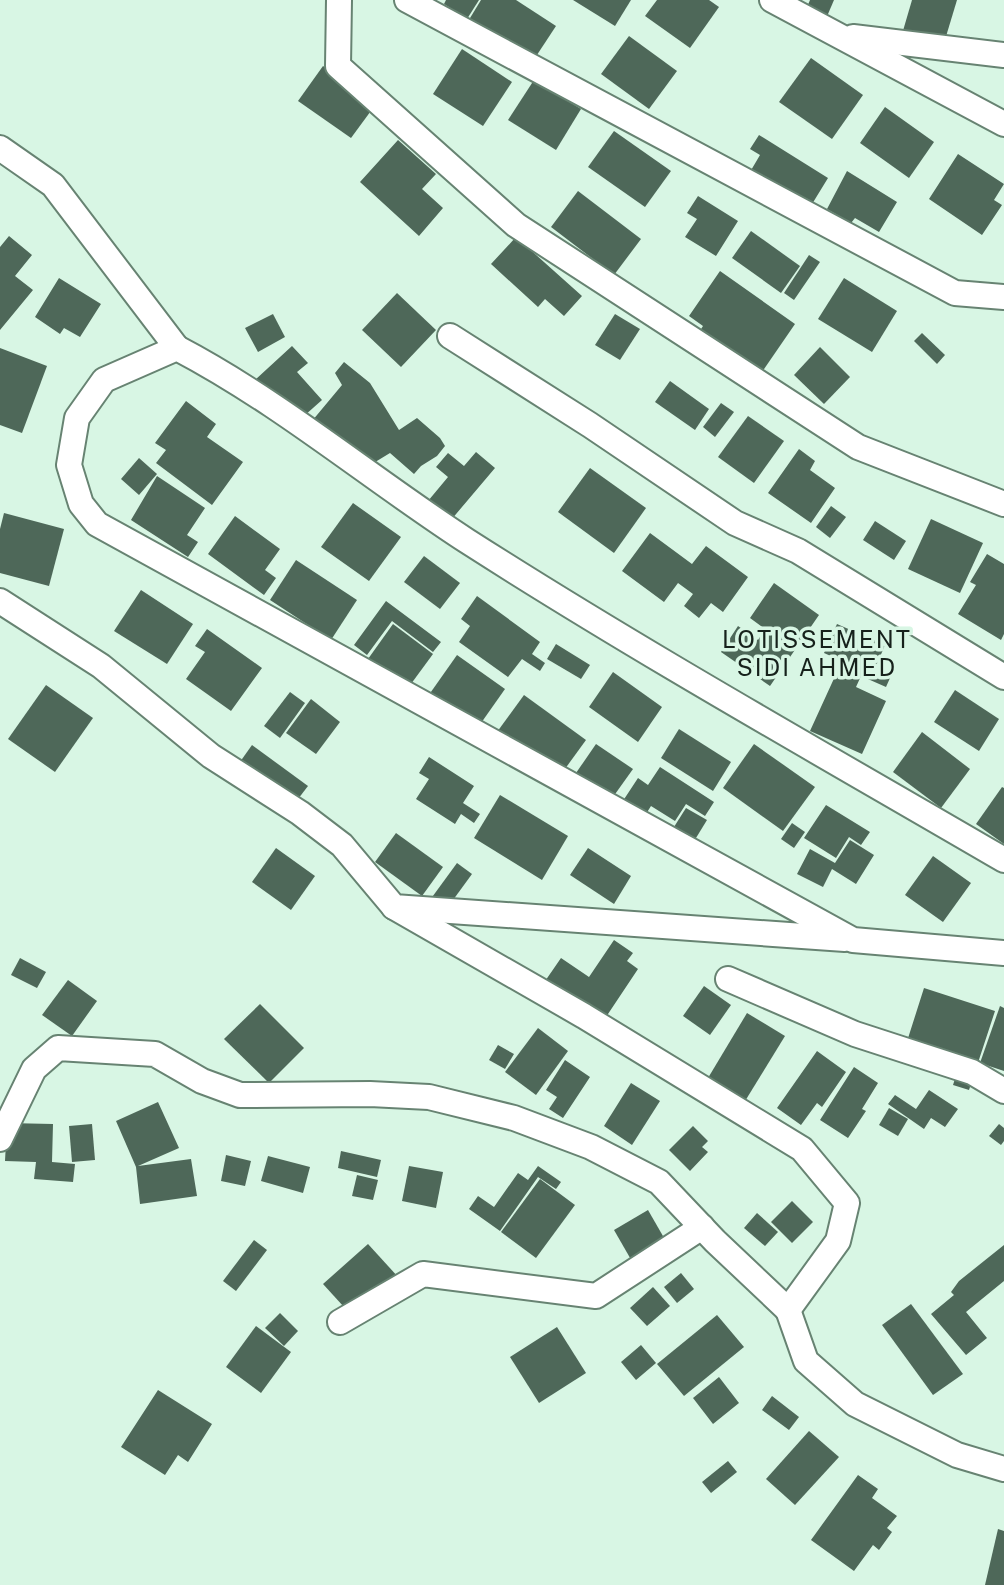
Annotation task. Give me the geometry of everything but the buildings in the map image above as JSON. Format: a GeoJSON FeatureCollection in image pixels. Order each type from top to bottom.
{"type":"FeatureCollection","features":[{"type":"Feature","properties":{"kind":"street"},"geometry":{"type":"LineString","coordinates":[[338,0],[338,66],[516,225],[858,447],[1004,504]]}},
{"type":"Feature","properties":{"kind":"street"},"geometry":{"type":"LineString","coordinates":[[407,0],[955,293],[1004,298]]}},
{"type":"Feature","properties":{"kind":"street"},"geometry":{"type":"LineString","coordinates":[[772,0],[1004,124]]}},
{"type":"Feature","properties":{"kind":"street"},"geometry":{"type":"LineString","coordinates":[[838,35],[1004,55]]}},
{"type":"Feature","properties":{"kind":"street"},"geometry":{"type":"LineString","coordinates":[[0,148],[53,186],[177,348],[223,372],[478,547],[682,672],[1004,860]]}},
{"type":"Feature","properties":{"kind":"street"},"geometry":{"type":"LineString","coordinates":[[450,336],[590,425],[734,523],[797,551],[1004,677]]}},
{"type":"Feature","properties":{"kind":"street"},"geometry":{"type":"LineString","coordinates":[[177,348],[104,380],[76,418],[69,465],[81,504],[97,524],[853,940]]}},
{"type":"Feature","properties":{"kind":"street"},"geometry":{"type":"LineString","coordinates":[[0,601],[101,666],[211,756],[300,813],[342,845],[394,907],[584,1016],[802,1149],[847,1203],[838,1241],[788,1310]]}},
{"type":"Feature","properties":{"kind":"street"},"geometry":{"type":"LineString","coordinates":[[394,907],[1004,953]]}},
{"type":"Feature","properties":{"kind":"street"},"geometry":{"type":"LineString","coordinates":[[728,979],[855,1034],[972,1072],[1004,1091]]}},
{"type":"Feature","properties":{"kind":"street"},"geometry":{"type":"LineString","coordinates":[[0,1139],[34,1069],[58,1048],[155,1054],[202,1081],[240,1095],[370,1094],[429,1097],[514,1118],[591,1147],[659,1182],[788,1310],[806,1360],[855,1404],[957,1455],[1004,1469]]}},
{"type":"Feature","properties":{"kind":"street"},"geometry":{"type":"LineString","coordinates":[[340,1322],[423,1274],[596,1296],[702,1227]]}},
{"type":"Feature","properties":{"kind":"district","name":"LOTISSEMENT SIDI AHMED"},"geometry":{"type":"Point","coordinates":[817,654]}}]}
